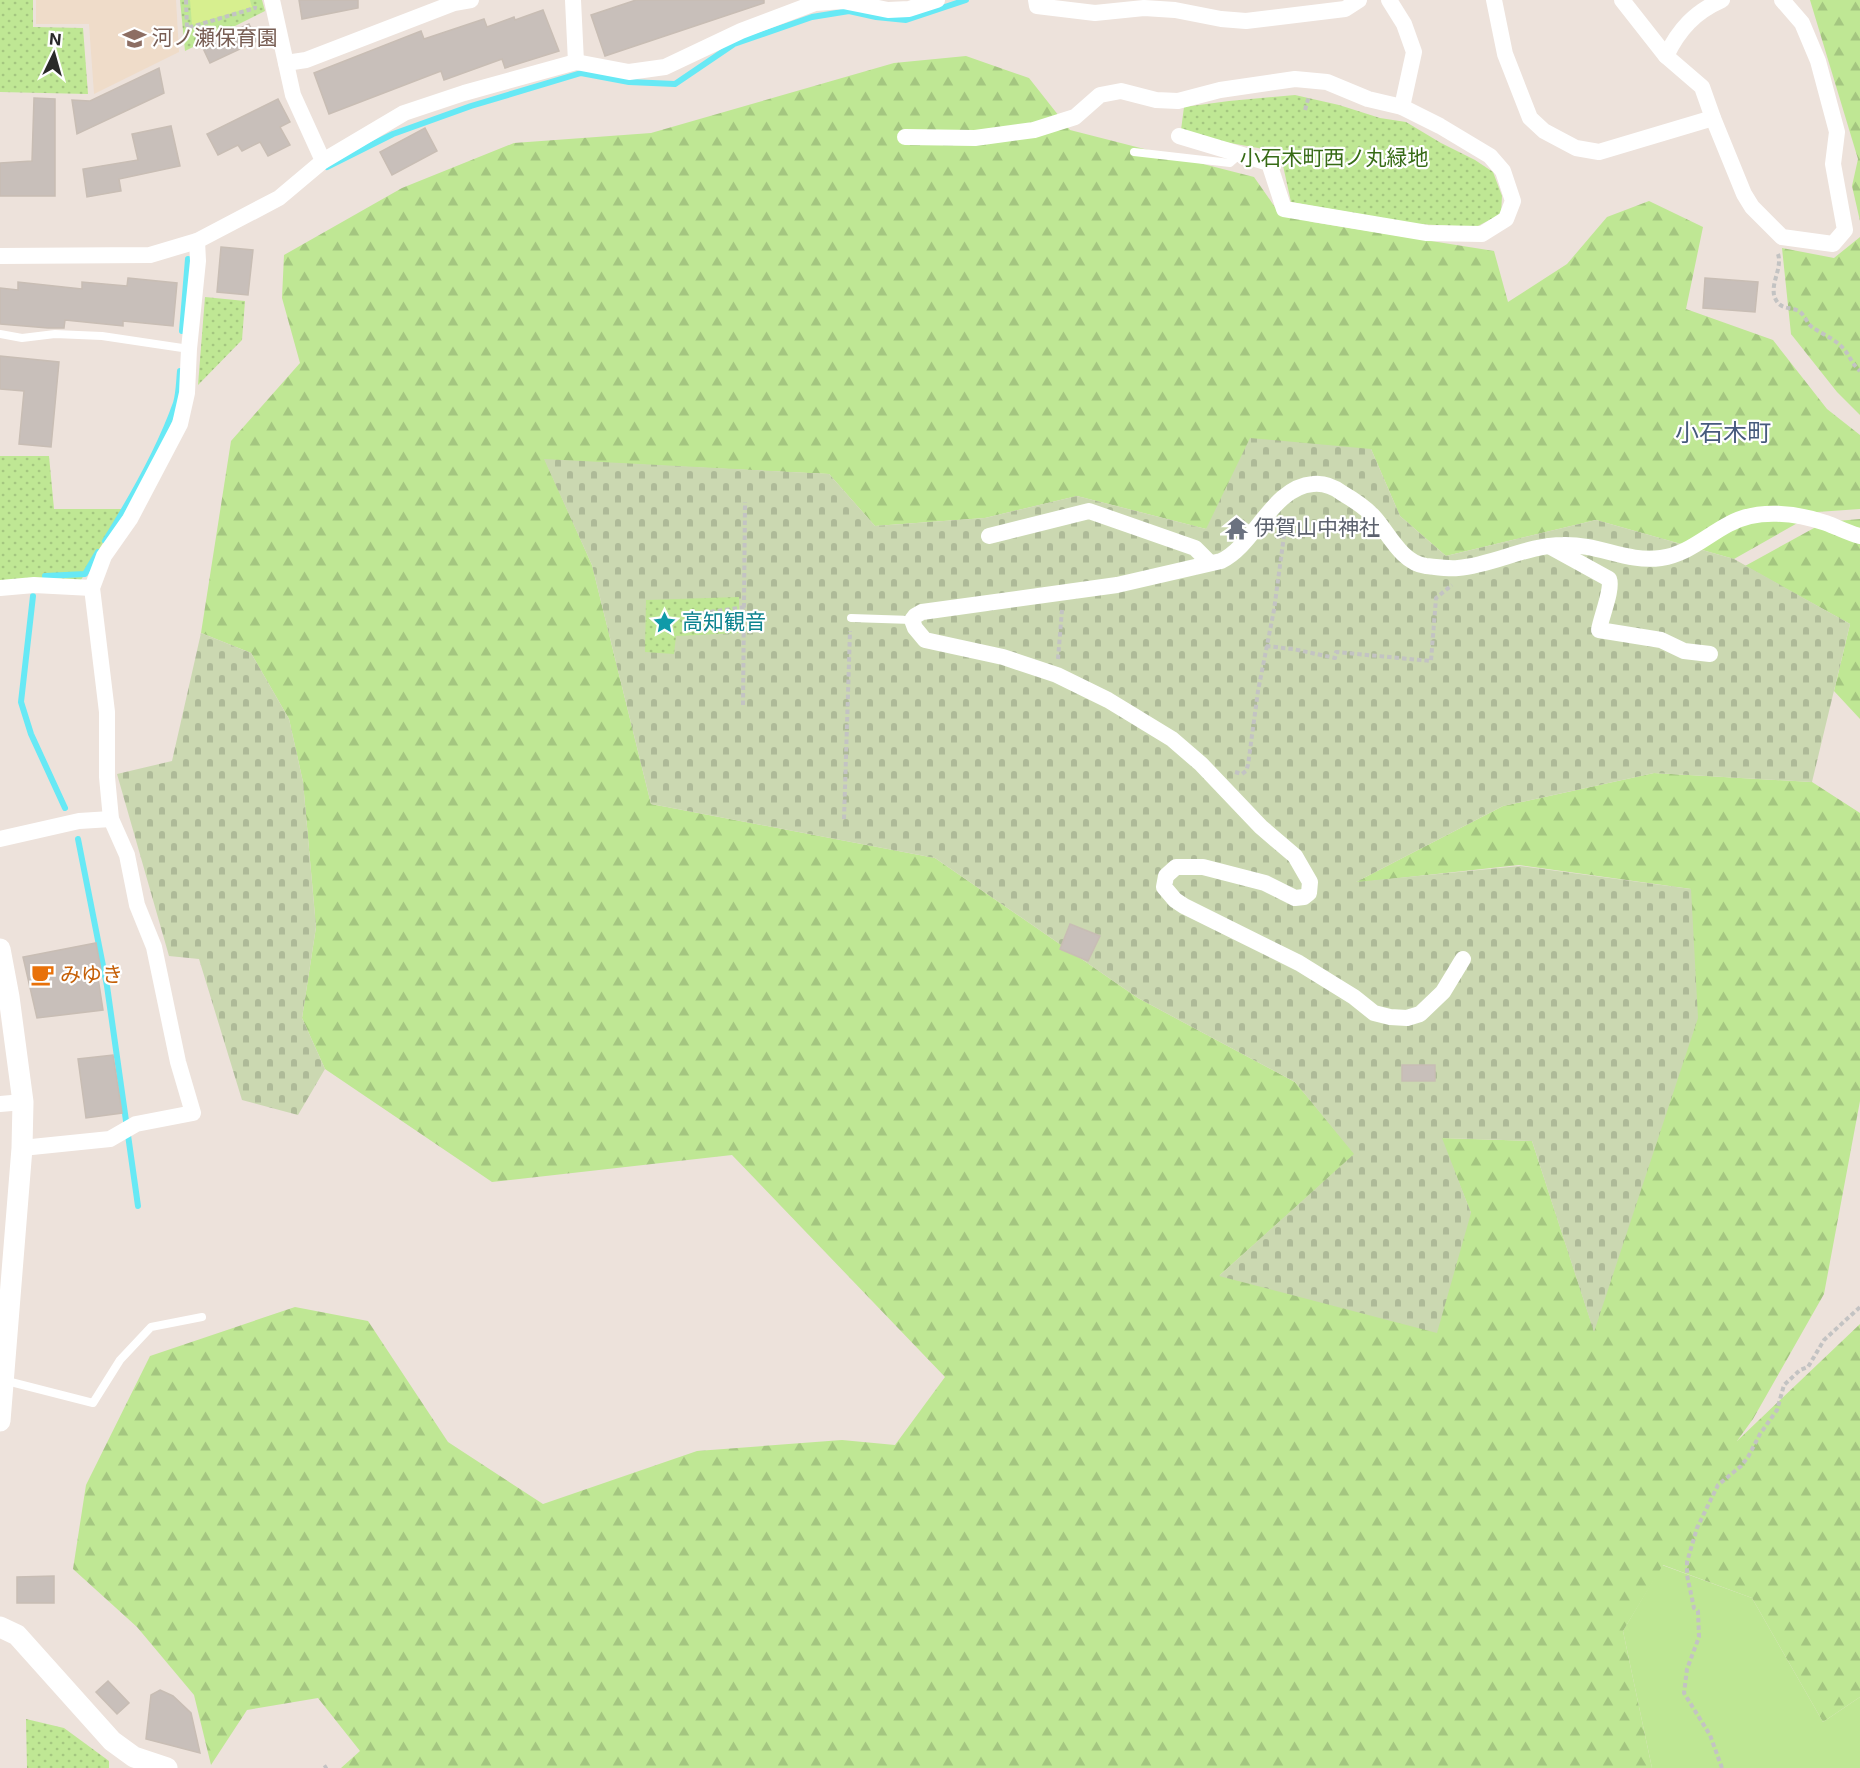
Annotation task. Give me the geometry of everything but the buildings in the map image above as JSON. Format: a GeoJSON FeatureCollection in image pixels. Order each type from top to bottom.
{"type":"FeatureCollection","features":[{"type":"Feature","properties":{"kind":"street"},"geometry":{"type":"LineString","coordinates":[[272,0],[293,95],[323,161]]}},
{"type":"Feature","properties":{"kind":"street"},"geometry":{"type":"LineString","coordinates":[[286,63],[306,60],[454,3],[471,0]]}},
{"type":"Feature","properties":{"kind":"street"},"geometry":{"type":"LineString","coordinates":[[573,0],[576,62]]}},
{"type":"Feature","properties":{"kind":"street"},"geometry":{"type":"LineString","coordinates":[[1036,0],[1037,6],[1095,13],[1144,8],[1174,10],[1246,21],[1345,9],[1359,0]]}},
{"type":"Feature","properties":{"kind":"street"},"geometry":{"type":"LineString","coordinates":[[1389,0],[1404,24],[1414,52],[1402,107]]}},
{"type":"Feature","properties":{"kind":"street"},"geometry":{"type":"LineString","coordinates":[[1494,0],[1505,54],[1530,118],[1544,131],[1576,148],[1599,152],[1713,118]]}},
{"type":"Feature","properties":{"kind":"street"},"geometry":{"type":"LineString","coordinates":[[1622,0],[1666,56],[1702,87],[1744,194],[1752,207],[1782,237],[1833,244],[1845,230],[1833,164],[1837,132],[1818,60],[1802,23],[1782,0]]}},
{"type":"Feature","properties":{"kind":"street"},"geometry":{"type":"LineString","coordinates":[[1666,56],[1676,36],[1703,9],[1722,0]]}},
{"type":"Feature","properties":{"kind":"street"},"geometry":{"type":"LineString","coordinates":[[0,256],[150,255],[197,242],[279,198],[323,161],[404,113],[464,93],[576,62],[629,72],[665,67],[741,31],[815,3],[843,1],[888,10],[909,9],[926,2]]}},
{"type":"Feature","properties":{"kind":"street"},"geometry":{"type":"LineString","coordinates":[[905,137],[975,138],[1035,130],[1075,117],[1100,95],[1121,91],[1156,100],[1178,101],[1220,90],[1295,79],[1327,82],[1368,99],[1402,107],[1440,126],[1490,156],[1503,171],[1513,201],[1506,219],[1482,234],[1427,232],[1284,209],[1269,163],[1179,136]]}},
{"type":"Feature","properties":{"kind":"street"},"geometry":{"type":"LineString","coordinates":[[22,1148],[110,1139],[136,1124],[193,1113],[178,1062],[154,947],[137,905],[127,855],[111,819],[107,777],[107,712],[92,588],[104,556],[130,519],[180,424],[187,393],[198,261],[197,242]]}},
{"type":"Feature","properties":{"kind":"street"},"geometry":{"type":"LineString","coordinates":[[1463,959],[1443,992],[1420,1014],[1407,1018],[1384,1016],[1374,1013],[1354,997],[1299,963],[1198,914],[1175,900],[1167,892],[1164,881],[1169,872],[1184,865],[1203,867],[1265,883],[1295,898],[1304,897],[1309,893],[1310,882],[1295,856],[1262,827],[1180,746],[1108,700],[1057,675],[1004,657],[925,640],[915,628],[912,620],[922,612],[1118,585],[1229,557],[1264,516],[1289,494],[1308,484],[1328,485],[1355,501],[1373,516],[1402,552],[1417,564],[1451,568],[1465,567],[1548,546],[1576,545],[1634,558],[1663,558],[1683,553],[1737,520],[1763,514],[1805,518],[1860,536]]}},
{"type":"Feature","properties":{"kind":"street"},"geometry":{"type":"LineString","coordinates":[[988,536],[1089,511],[1195,548],[1210,563]]}},
{"type":"Feature","properties":{"kind":"street"},"geometry":{"type":"LineString","coordinates":[[1548,546],[1609,579],[1611,588],[1599,630],[1653,638],[1670,643],[1684,651],[1710,654]]}},
{"type":"Feature","properties":{"kind":"street"},"geometry":{"type":"LineString","coordinates":[[0,588],[34,585],[92,588]]}},
{"type":"Feature","properties":{"kind":"street"},"geometry":{"type":"LineString","coordinates":[[0,839],[79,821],[111,819]]}},
{"type":"Feature","properties":{"kind":"street"},"geometry":{"type":"LineString","coordinates":[[0,949],[23,1102],[22,1148],[0,1421]]}},
{"type":"Feature","properties":{"kind":"street"},"geometry":{"type":"LineString","coordinates":[[0,1104],[23,1102]]}},
{"type":"Feature","properties":{"kind":"street"},"geometry":{"type":"LineString","coordinates":[[0,1627],[17,1635],[132,1763],[167,1768]]}},
{"type":"Feature","properties":{"kind":"lane"},"geometry":{"type":"LineString","coordinates":[[1134,152],[1230,163],[1240,154]]}},
{"type":"Feature","properties":{"kind":"lane"},"geometry":{"type":"LineString","coordinates":[[0,334],[22,338],[55,334],[102,336],[189,349]]}},
{"type":"Feature","properties":{"kind":"lane"},"geometry":{"type":"LineString","coordinates":[[851,618],[912,620]]}},
{"type":"Feature","properties":{"kind":"lane"},"geometry":{"type":"LineString","coordinates":[[3,1380],[93,1403],[120,1360],[151,1326],[202,1317]]}},
{"type":"Feature","properties":{"kind":"path"},"geometry":{"type":"LineString","coordinates":[[186,0],[187,28],[255,8],[254,0]]}},
{"type":"Feature","properties":{"kind":"path"},"geometry":{"type":"LineString","coordinates":[[1773,248],[1780,261],[1774,288],[1776,301],[1786,309],[1801,312],[1811,326],[1841,346],[1860,371]]}},
{"type":"Feature","properties":{"kind":"path"},"geometry":{"type":"LineString","coordinates":[[1232,771],[1242,774],[1248,765],[1266,646],[1274,610],[1289,494]]}},
{"type":"Feature","properties":{"kind":"path"},"geometry":{"type":"LineString","coordinates":[[743,705],[745,502]]}},
{"type":"Feature","properties":{"kind":"path"},"geometry":{"type":"LineString","coordinates":[[1266,646],[1335,657],[1336,652],[1431,661],[1436,598],[1464,576],[1465,567]]}},
{"type":"Feature","properties":{"kind":"path"},"geometry":{"type":"LineString","coordinates":[[1057,675],[1064,591]]}},
{"type":"Feature","properties":{"kind":"path"},"geometry":{"type":"LineString","coordinates":[[688,615],[745,607]]}},
{"type":"Feature","properties":{"kind":"path"},"geometry":{"type":"LineString","coordinates":[[843,819],[851,618]]}},
{"type":"Feature","properties":{"kind":"path"},"geometry":{"type":"LineString","coordinates":[[1722,1768],[1710,1735],[1684,1693],[1687,1670],[1700,1629],[1698,1611],[1694,1608],[1686,1568],[1697,1528],[1718,1485],[1745,1462],[1760,1434],[1775,1414],[1784,1385],[1800,1370],[1808,1367],[1824,1340],[1860,1306]]}},
{"type":"Feature","properties":{"kind":"shaded area","name":"河ノ瀬保育園"},"geometry":{"type":"Polygon","coordinates":[[[36,0],[176,0],[179,52],[94,94],[89,24],[36,24],[36,0]]]}},
{"type":"Feature","properties":{"kind":"green space"},"geometry":{"type":"Polygon","coordinates":[[[0,0],[33,0],[33,27],[83,28],[88,94],[0,92],[0,0]]]}},
{"type":"Feature","properties":{"kind":"green space"},"geometry":{"type":"Polygon","coordinates":[[[180,0],[262,0],[265,11],[185,51],[180,0]]]}},
{"type":"Feature","properties":{"kind":"green space"},"geometry":{"type":"Polygon","coordinates":[[[190,0],[250,0],[252,7],[192,25],[190,0]]]}},
{"type":"Feature","properties":{"kind":"green space"},"geometry":{"type":"Polygon","coordinates":[[[1810,0],[1860,0],[1860,221],[1852,186],[1858,159],[1810,0]]]}},
{"type":"Feature","properties":{"kind":"green space"},"geometry":{"type":"Polygon","coordinates":[[[966,56],[1029,78],[1070,130],[1254,177],[1277,210],[1312,222],[1494,251],[1508,302],[1567,264],[1607,217],[1649,201],[1703,227],[1686,309],[1773,340],[1827,409],[1860,435],[1860,509],[1817,512],[1734,559],[1596,520],[1446,556],[1400,516],[1371,449],[1206,529],[1077,496],[985,518],[875,526],[829,474],[545,460],[592,565],[651,804],[935,858],[1138,998],[1295,1082],[1355,1154],[1220,1275],[1471,1213],[1441,1138],[1532,1141],[1594,1331],[1691,889],[1519,865],[1354,883],[1503,806],[1654,773],[1812,782],[1860,813],[1860,1101],[1824,1294],[1753,1419],[1737,1441],[1860,1324],[1860,1697],[1823,1722],[1752,1598],[1663,1565],[1623,1631],[1652,1768],[341,1768],[360,1751],[318,1698],[247,1710],[211,1765],[194,1695],[137,1627],[73,1569],[86,1485],[150,1356],[295,1307],[368,1321],[448,1442],[543,1504],[697,1451],[842,1440],[895,1445],[945,1377],[732,1155],[492,1182],[325,1069],[302,1018],[316,927],[303,782],[289,719],[251,653],[201,633],[231,441],[300,363],[282,298],[284,255],[402,188],[514,143],[651,133],[894,63],[966,56]]]}},
{"type":"Feature","properties":{"kind":"green space","name":"小石木町西ノ丸緑地"},"geometry":{"type":"Polygon","coordinates":[[[1295,95],[1339,105],[1380,118],[1406,122],[1475,160],[1493,172],[1502,196],[1501,214],[1476,227],[1416,224],[1291,202],[1280,152],[1219,141],[1181,130],[1184,107],[1295,95]]]}},
{"type":"Feature","properties":{"kind":"green space"},"geometry":{"type":"Polygon","coordinates":[[[1860,237],[1860,415],[1837,392],[1791,334],[1782,248],[1834,258],[1860,237]]]}},
{"type":"Feature","properties":{"kind":"green space"},"geometry":{"type":"Polygon","coordinates":[[[205,297],[245,301],[242,340],[198,385],[205,297]]]}},
{"type":"Feature","properties":{"kind":"green space"},"geometry":{"type":"Polygon","coordinates":[[[1250,438],[1371,449],[1400,516],[1446,556],[1596,520],[1734,559],[1850,624],[1812,782],[1654,773],[1503,806],[1356,882],[1520,866],[1691,889],[1698,1018],[1594,1332],[1532,1141],[1442,1138],[1471,1213],[1437,1333],[1219,1276],[1354,1154],[1295,1082],[1138,998],[935,858],[651,804],[592,565],[544,459],[829,474],[875,526],[985,518],[1077,496],[1206,529],[1250,438]]]}},
{"type":"Feature","properties":{"kind":"green space"},"geometry":{"type":"Polygon","coordinates":[[[0,456],[49,456],[54,509],[123,509],[81,580],[0,582],[0,456]]]}},
{"type":"Feature","properties":{"kind":"green space"},"geometry":{"type":"Polygon","coordinates":[[[1860,519],[1860,719],[1834,691],[1850,624],[1745,566],[1825,522],[1860,519]]]}},
{"type":"Feature","properties":{"kind":"green space"},"geometry":{"type":"Polygon","coordinates":[[[739,597],[739,633],[676,636],[674,654],[645,652],[646,600],[739,597]]]}},
{"type":"Feature","properties":{"kind":"green space"},"geometry":{"type":"Polygon","coordinates":[[[201,633],[251,653],[289,719],[303,782],[316,927],[302,1018],[325,1069],[298,1115],[242,1100],[199,959],[169,956],[117,774],[172,761],[201,633]]]}},
{"type":"Feature","properties":{"kind":"green space"},"geometry":{"type":"Polygon","coordinates":[[[1662,1565],[1752,1598],[1823,1722],[1860,1697],[1860,1768],[1652,1768],[1623,1631],[1662,1565]]]}},
{"type":"Feature","properties":{"kind":"green space"},"geometry":{"type":"Polygon","coordinates":[[[26,1719],[64,1728],[109,1761],[109,1768],[27,1768],[26,1719]]]}},
{"type":"Feature","properties":{"kind":"waterway"},"geometry":{"type":"LineString","coordinates":[[327,167],[393,134],[471,106],[581,73],[629,82],[675,84],[734,44],[812,17],[849,11],[906,20],[966,0]]}},
{"type":"Feature","properties":{"kind":"waterway"},"geometry":{"type":"LineString","coordinates":[[182,331],[188,259]]}},
{"type":"Feature","properties":{"kind":"waterway"},"geometry":{"type":"LineString","coordinates":[[105,541],[162,439],[176,403],[180,371]]}},
{"type":"Feature","properties":{"kind":"waterway"},"geometry":{"type":"LineString","coordinates":[[45,576],[85,574],[98,552]]}},
{"type":"Feature","properties":{"kind":"waterway"},"geometry":{"type":"LineString","coordinates":[[33,596],[21,702],[31,734],[65,808]]}},
{"type":"Feature","properties":{"kind":"waterway"},"geometry":{"type":"LineString","coordinates":[[78,839],[107,986],[138,1206]]}},
{"type":"Feature","properties":{"kind":"place","name":"河ノ瀬保育園"},"geometry":{"type":"Point","coordinates":[134,38]}},
{"type":"Feature","properties":{"kind":"place","name":"伊賀山中神社"},"geometry":{"type":"Point","coordinates":[1236,528]}},
{"type":"Feature","properties":{"kind":"place","name":"高知観音"},"geometry":{"type":"Point","coordinates":[664,622]}},
{"type":"Feature","properties":{"kind":"place","name":"みゆき"},"geometry":{"type":"Point","coordinates":[42,975]}},
{"type":"Feature","properties":{"kind":"district","name":"小石木町"},"geometry":{"type":"Point","coordinates":[1723,433]}}]}
